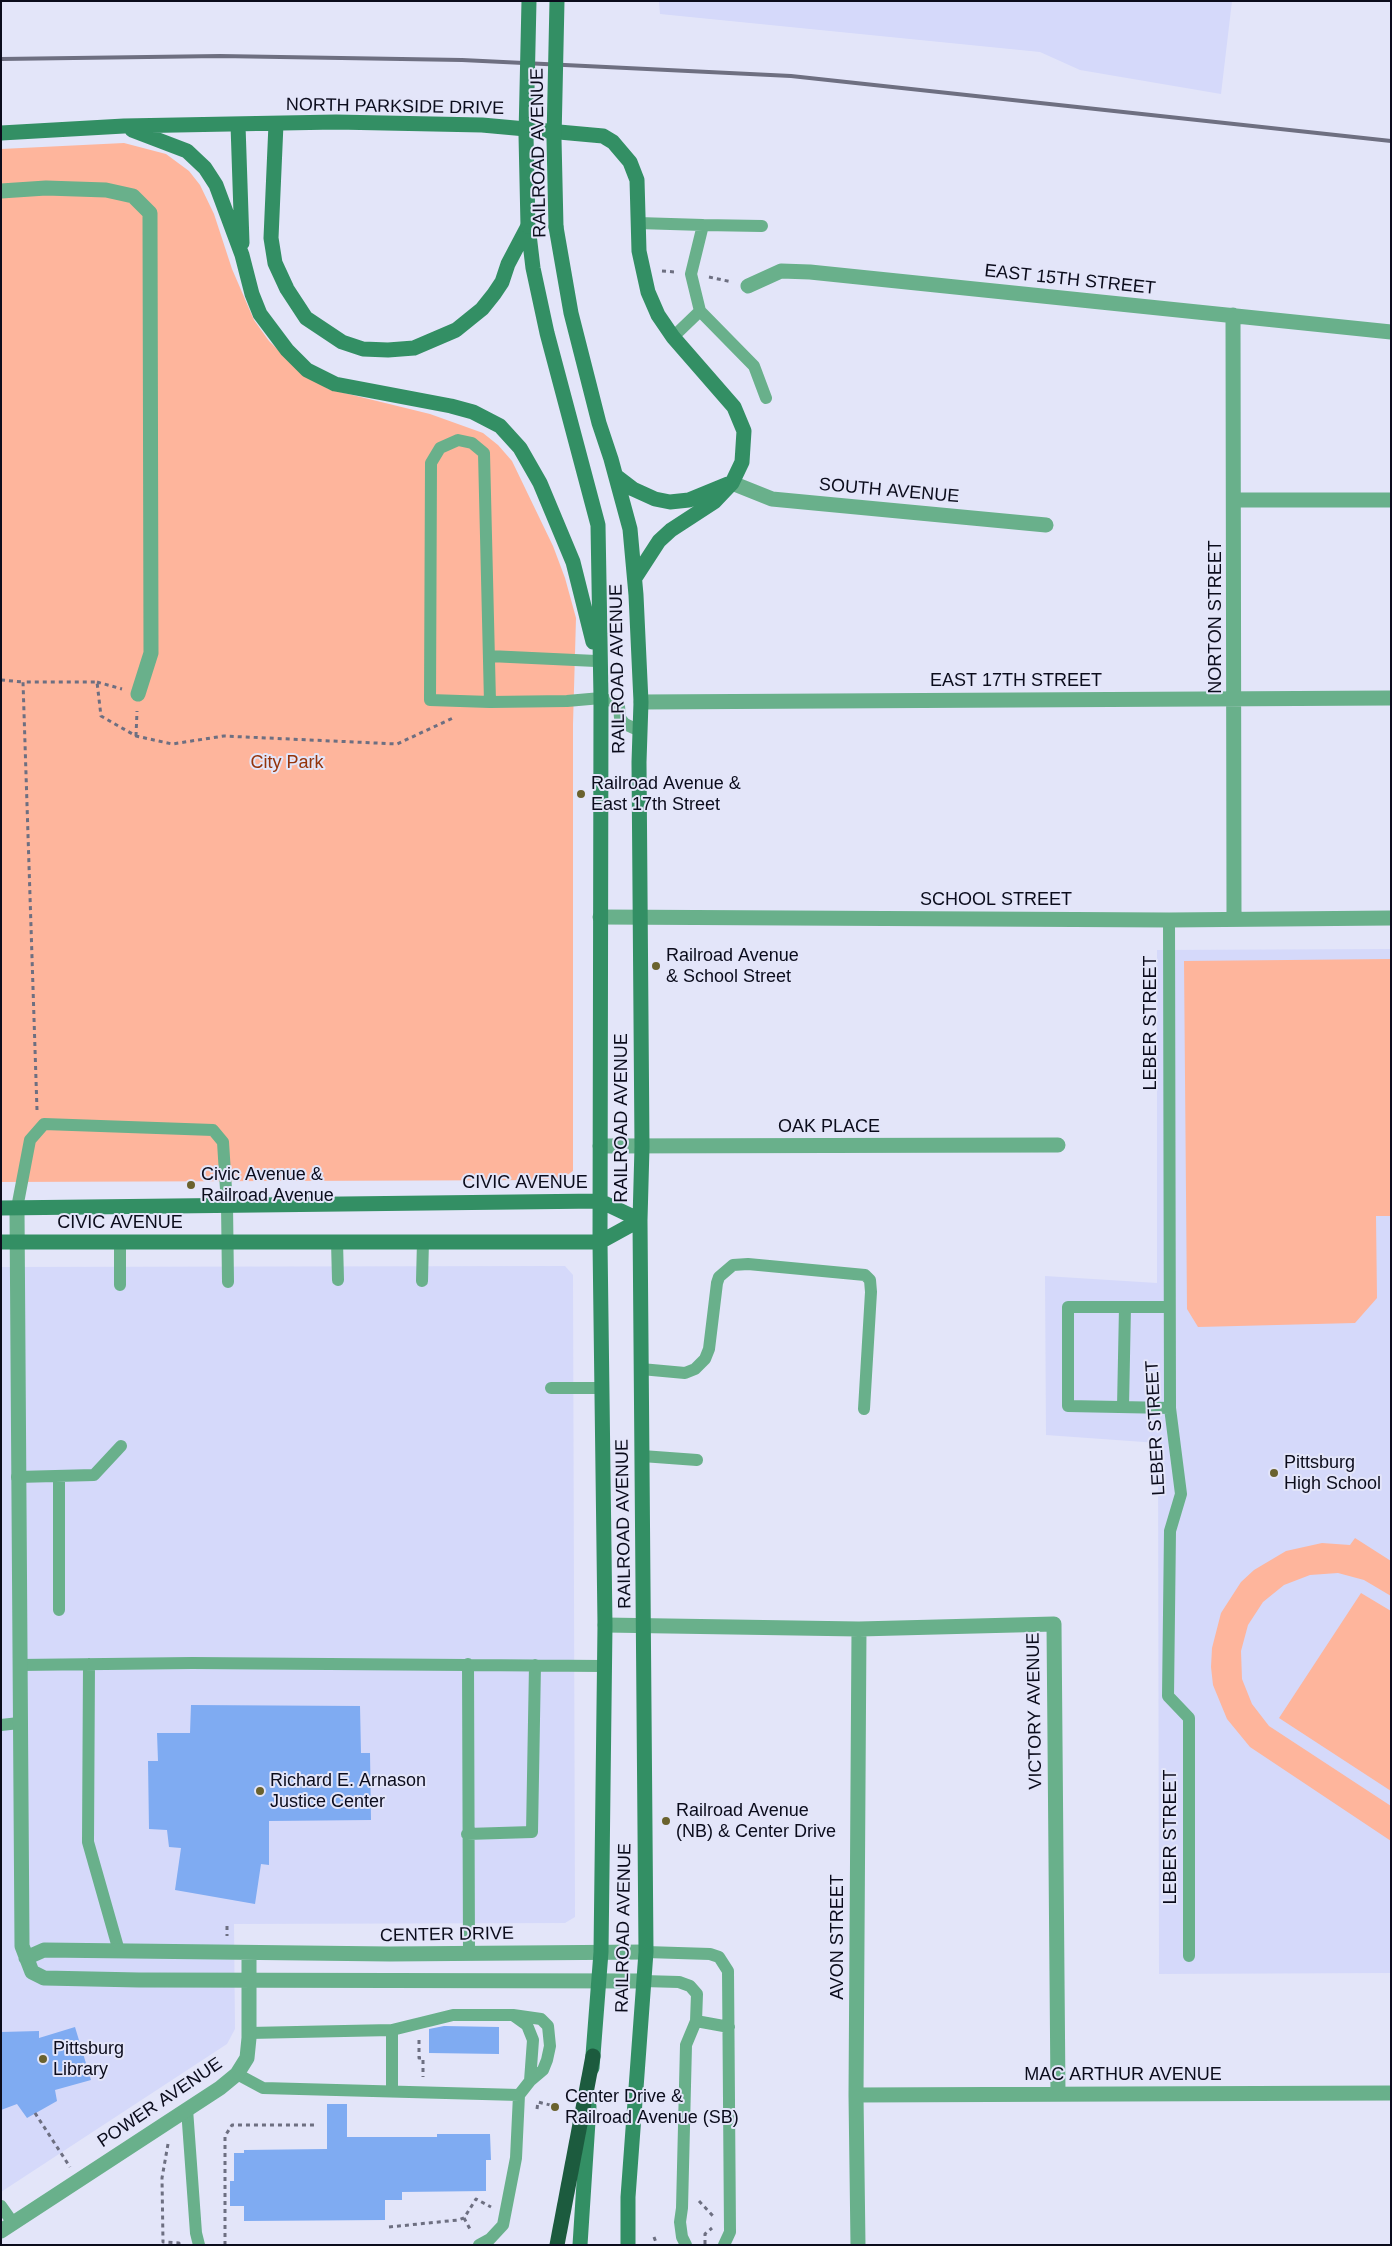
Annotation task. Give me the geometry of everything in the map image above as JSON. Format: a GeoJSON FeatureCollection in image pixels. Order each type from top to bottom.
{"type":"FeatureCollection","features":[{"type":"Feature","properties":{"kind":"highway"},"geometry":{"type":"LineString","coordinates":[[557,2245],[593,2056]]}},
{"type":"Feature","properties":{"kind":"main road","name":"RAILROAD AVENUE"},"geometry":{"type":"LineString","coordinates":[[529,1],[526,135],[528,226],[547,333],[598,525],[601,692],[600,1242],[605,1624],[601,1952],[580,2245]]}},
{"type":"Feature","properties":{"kind":"main road","name":"RAILROAD AVENUE"},"geometry":{"type":"LineString","coordinates":[[557,1],[554,139],[556,227],[571,313],[599,423],[630,529],[635,578],[641,702],[642,1147],[640,1220],[646,1952],[628,2197],[628,2245]]}},
{"type":"Feature","properties":{"kind":"main road","name":"NORTH PARKSIDE DRIVE"},"geometry":{"type":"LineString","coordinates":[[1,133],[124,126],[336,122],[482,125],[603,136],[621,149],[630,162],[637,180],[639,251],[648,292],[658,315],[673,337],[734,407],[744,430],[742,462],[732,483],[714,502],[671,530],[659,541],[635,578]]}},
{"type":"Feature","properties":{"kind":"main road"},"geometry":{"type":"LineString","coordinates":[[276,124],[271,238],[275,263],[287,289],[306,318],[342,342],[363,349],[414,348],[456,330],[482,309],[494,294],[502,282],[508,264],[528,226]]}},
{"type":"Feature","properties":{"kind":"main road"},"geometry":{"type":"LineString","coordinates":[[238,125],[242,255]]}},
{"type":"Feature","properties":{"kind":"main road"},"geometry":{"type":"LineString","coordinates":[[124,126],[187,151],[205,168],[216,185],[242,255],[252,294],[260,314],[286,350],[307,370],[335,384],[451,406],[473,412],[500,426],[520,448],[540,483],[573,562],[584,600],[601,692]]}},
{"type":"Feature","properties":{"kind":"main road"},"geometry":{"type":"LineString","coordinates":[[616,476],[633,490],[655,499],[670,502],[689,500],[732,483]]}},
{"type":"Feature","properties":{"kind":"main road","name":"CIVIC AVENUE"},"geometry":{"type":"LineString","coordinates":[[9,1208],[600,1201],[640,1220]]}},
{"type":"Feature","properties":{"kind":"main road","name":"CIVIC AVENUE"},"geometry":{"type":"LineString","coordinates":[[1,1242],[337,1242],[422,1240],[600,1242],[640,1220]]}},
{"type":"Feature","properties":{"kind":"street"},"geometry":{"type":"LineString","coordinates":[[1,191],[46,188],[106,190],[133,196],[150,213],[151,653],[138,694]]}},
{"type":"Feature","properties":{"kind":"street","name":"EAST 15TH STREET"},"geometry":{"type":"LineString","coordinates":[[748,286],[782,271],[810,272],[1391,332]]}},
{"type":"Feature","properties":{"kind":"street","name":"NORTON STREET"},"geometry":{"type":"LineString","coordinates":[[1233,315],[1234,919]]}},
{"type":"Feature","properties":{"kind":"street","name":"SOUTH AVENUE"},"geometry":{"type":"LineString","coordinates":[[732,483],[772,499],[1046,525]]}},
{"type":"Feature","properties":{"kind":"street"},"geometry":{"type":"LineString","coordinates":[[1234,500],[1391,500]]}},
{"type":"Feature","properties":{"kind":"street","name":"EAST 17TH STREET"},"geometry":{"type":"LineString","coordinates":[[641,702],[1391,698]]}},
{"type":"Feature","properties":{"kind":"street","name":"SCHOOL STREET"},"geometry":{"type":"LineString","coordinates":[[600,917],[1169,920],[1391,918]]}},
{"type":"Feature","properties":{"kind":"street","name":"OAK PLACE"},"geometry":{"type":"LineString","coordinates":[[600,1146],[1058,1145]]}},
{"type":"Feature","properties":{"kind":"street"},"geometry":{"type":"LineString","coordinates":[[9,1208],[17,1242],[22,1946],[32,1972],[44,1978],[250,1982],[406,1979],[643,1981]]}},
{"type":"Feature","properties":{"kind":"street","name":"VICTORY AVENUE"},"geometry":{"type":"LineString","coordinates":[[605,1624],[859,1629],[1054,1624],[1058,2094]]}},
{"type":"Feature","properties":{"kind":"street","name":"AVON STREET"},"geometry":{"type":"LineString","coordinates":[[858,2245],[856,2095],[859,1629]]}},
{"type":"Feature","properties":{"kind":"street","name":"CENTER DRIVE"},"geometry":{"type":"LineString","coordinates":[[26,1958],[44,1950],[249,1954],[646,1952]]}},
{"type":"Feature","properties":{"kind":"street","name":"POWER AVENUE"},"geometry":{"type":"LineString","coordinates":[[7,2227],[188,2110],[237,2074],[247,2058],[250,1982],[249,1954]]}},
{"type":"Feature","properties":{"kind":"street","name":"MAC ARTHUR AVENUE"},"geometry":{"type":"LineString","coordinates":[[856,2095],[1391,2093]]}},
{"type":"Feature","properties":{"kind":"lane"},"geometry":{"type":"LineString","coordinates":[[638,223],[762,226]]}},
{"type":"Feature","properties":{"kind":"lane"},"geometry":{"type":"LineString","coordinates":[[703,225],[691,274],[700,311],[754,366],[766,398]]}},
{"type":"Feature","properties":{"kind":"lane"},"geometry":{"type":"LineString","coordinates":[[673,337],[700,311]]}},
{"type":"Feature","properties":{"kind":"lane"},"geometry":{"type":"LineString","coordinates":[[490,702],[484,452],[472,443],[458,440],[440,448],[431,463],[430,700],[490,702],[568,701],[601,692],[619,706],[620,718],[625,724],[640,731]]}},
{"type":"Feature","properties":{"kind":"lane"},"geometry":{"type":"LineString","coordinates":[[489,656],[596,661]]}},
{"type":"Feature","properties":{"kind":"lane","name":"LEBER STREET"},"geometry":{"type":"LineString","coordinates":[[1169,920],[1170,1408],[1181,1494],[1170,1532],[1168,1696],[1188,1718],[1189,1956]]}},
{"type":"Feature","properties":{"kind":"lane"},"geometry":{"type":"LineString","coordinates":[[9,1208],[30,1140],[44,1124],[213,1130],[222,1142],[227,1205],[228,1282]]}},
{"type":"Feature","properties":{"kind":"lane"},"geometry":{"type":"LineString","coordinates":[[422,1240],[422,1281]]}},
{"type":"Feature","properties":{"kind":"lane"},"geometry":{"type":"LineString","coordinates":[[120,1242],[120,1285]]}},
{"type":"Feature","properties":{"kind":"lane"},"geometry":{"type":"LineString","coordinates":[[337,1242],[338,1280]]}},
{"type":"Feature","properties":{"kind":"lane"},"geometry":{"type":"LineString","coordinates":[[641,1369],[685,1373],[695,1369],[705,1359],[709,1349],[717,1283],[719,1277],[733,1265],[748,1264],[865,1275],[870,1280],[872,1292],[864,1409]]}},
{"type":"Feature","properties":{"kind":"lane"},"geometry":{"type":"LineString","coordinates":[[1169,1307],[1068,1307],[1068,1406],[1170,1408]]}},
{"type":"Feature","properties":{"kind":"lane"},"geometry":{"type":"LineString","coordinates":[[1123,1407],[1125,1307]]}},
{"type":"Feature","properties":{"kind":"lane"},"geometry":{"type":"LineString","coordinates":[[551,1388],[602,1388]]}},
{"type":"Feature","properties":{"kind":"lane"},"geometry":{"type":"LineString","coordinates":[[18,1477],[94,1475],[121,1446]]}},
{"type":"Feature","properties":{"kind":"lane"},"geometry":{"type":"LineString","coordinates":[[642,1456],[697,1460]]}},
{"type":"Feature","properties":{"kind":"lane"},"geometry":{"type":"LineString","coordinates":[[58,1477],[59,1610]]}},
{"type":"Feature","properties":{"kind":"lane"},"geometry":{"type":"LineString","coordinates":[[89,1664],[88,1842],[119,1951]]}},
{"type":"Feature","properties":{"kind":"lane"},"geometry":{"type":"LineString","coordinates":[[468,1664],[467,1834],[469,1953]]}},
{"type":"Feature","properties":{"kind":"lane"},"geometry":{"type":"LineString","coordinates":[[19,1665],[535,1664],[603,1666]]}},
{"type":"Feature","properties":{"kind":"lane"},"geometry":{"type":"LineString","coordinates":[[467,1834],[532,1832],[535,1664]]}},
{"type":"Feature","properties":{"kind":"lane"},"geometry":{"type":"LineString","coordinates":[[1,1725],[19,1723]]}},
{"type":"Feature","properties":{"kind":"lane"},"geometry":{"type":"LineString","coordinates":[[646,1952],[700,1953],[719,1957],[728,1971],[730,2232],[724,2245]]}},
{"type":"Feature","properties":{"kind":"lane"},"geometry":{"type":"LineString","coordinates":[[643,1981],[679,1982],[694,1989],[697,1994],[696,2021],[686,2045],[683,2192],[680,2222],[682,2237],[686,2245]]}},
{"type":"Feature","properties":{"kind":"lane"},"geometry":{"type":"LineString","coordinates":[[249,2033],[392,2030],[453,2015],[513,2015],[541,2019],[548,2026],[550,2046],[548,2060],[543,2070],[530,2081],[519,2095],[516,2158],[503,2225],[490,2239],[476,2240]]}},
{"type":"Feature","properties":{"kind":"lane"},"geometry":{"type":"LineString","coordinates":[[513,2015],[527,2025],[534,2040],[530,2081]]}},
{"type":"Feature","properties":{"kind":"lane"},"geometry":{"type":"LineString","coordinates":[[696,2021],[729,2027]]}},
{"type":"Feature","properties":{"kind":"lane"},"geometry":{"type":"LineString","coordinates":[[392,2030],[392,2091]]}},
{"type":"Feature","properties":{"kind":"lane"},"geometry":{"type":"LineString","coordinates":[[237,2074],[263,2088],[519,2095]]}},
{"type":"Feature","properties":{"kind":"lane"},"geometry":{"type":"LineString","coordinates":[[188,2110],[196,2233],[199,2245]]}},
{"type":"Feature","properties":{"kind":"lane"},"geometry":{"type":"LineString","coordinates":[[1,2206],[7,2227]]}},
{"type":"Feature","properties":{"kind":"path"},"geometry":{"type":"LineString","coordinates":[[1,680],[23,682],[97,682],[102,716],[136,736],[172,744],[224,736],[397,744],[456,717]]}},
{"type":"Feature","properties":{"kind":"path"},"geometry":{"type":"LineString","coordinates":[[23,682],[37,1132]]}},
{"type":"Feature","properties":{"kind":"path"},"geometry":{"type":"LineString","coordinates":[[419,2024],[419,2058],[423,2058],[422,2092]]}},
{"type":"Feature","properties":{"kind":"path"},"geometry":{"type":"LineString","coordinates":[[533,2113],[536,2113],[538,2102],[558,2107]]}},
{"type":"Feature","properties":{"kind":"path"},"geometry":{"type":"LineString","coordinates":[[35,2113],[63,2156]]}},
{"type":"Feature","properties":{"kind":"path"},"geometry":{"type":"LineString","coordinates":[[225,2245],[225,2136],[232,2125],[314,2125]]}},
{"type":"Feature","properties":{"kind":"path"},"geometry":{"type":"LineString","coordinates":[[168,2144],[162,2178],[163,2242],[180,2243],[179,2245]]}},
{"type":"Feature","properties":{"kind":"path"},"geometry":{"type":"LineString","coordinates":[[389,2227],[458,2220],[464,2218],[476,2199],[491,2208],[494,2202]]}},
{"type":"Feature","properties":{"kind":"path"},"geometry":{"type":"LineString","coordinates":[[464,2218],[476,2240]]}},
{"type":"Feature","properties":{"kind":"path"},"geometry":{"type":"LineString","coordinates":[[654,2237],[657,2245]]}},
{"type":"Feature","properties":{"kind":"shaded area"},"geometry":{"type":"Polygon","coordinates":[[[659,1],[1232,1],[1221,94],[1080,70],[1040,52],[660,14],[659,1]]]}},
{"type":"Feature","properties":{"kind":"shaded area","name":"Pittsburg High School"},"geometry":{"type":"Polygon","coordinates":[[[1391,949],[1391,1973],[1159,1974],[1158,1443],[1046,1435],[1045,1276],[1157,1283],[1157,950],[1391,949]]]}},
{"type":"Feature","properties":{"kind":"shaded area"},"geometry":{"type":"Polygon","coordinates":[[[565,1266],[573,1275],[575,1917],[565,1923],[234,1924],[235,2029],[227,2044],[1,2192],[1,1267],[565,1266]]]}},
{"type":"Feature","properties":{"kind":"green space","name":"City Park"},"geometry":{"type":"Polygon","coordinates":[[[124,143],[166,154],[189,171],[200,185],[214,214],[232,269],[254,320],[269,341],[290,362],[328,389],[430,414],[483,433],[498,445],[512,461],[553,546],[565,578],[576,618],[573,724],[573,1171],[560,1180],[1,1182],[1,149],[124,143]]]}},
{"type":"Feature","properties":{"kind":"green space"},"geometry":{"type":"Polygon","coordinates":[[[1391,959],[1391,1216],[1376,1216],[1377,1298],[1355,1323],[1198,1327],[1187,1309],[1184,961],[1391,959]]]}},
{"type":"Feature","properties":{"kind":"green space"},"geometry":{"type":"Polygon","coordinates":[[[1355,1538],[1391,1561],[1391,1596],[1364,1580],[1338,1573],[1310,1575],[1284,1585],[1263,1602],[1248,1625],[1241,1651],[1242,1679],[1252,1704],[1269,1726],[1391,1806],[1391,1841],[1250,1747],[1227,1719],[1213,1685],[1211,1667],[1212,1648],[1221,1613],[1241,1582],[1254,1570],[1286,1551],[1322,1543],[1350,1545],[1355,1538]]]}},
{"type":"Feature","properties":{"kind":"green space"},"geometry":{"type":"Polygon","coordinates":[[[1361,1593],[1391,1611],[1391,1791],[1279,1718],[1361,1593]]]}},
{"type":"Feature","properties":{"kind":"building","name":"Richard E. Arnason Justice Center"},"geometry":{"type":"Polygon","coordinates":[[[191,1705],[360,1706],[361,1753],[370,1753],[371,1820],[269,1821],[269,1865],[261,1864],[255,1904],[175,1890],[181,1848],[169,1847],[167,1830],[149,1829],[148,1761],[158,1761],[157,1733],[190,1733],[191,1705]]]}},
{"type":"Feature","properties":{"kind":"building"},"geometry":{"type":"Polygon","coordinates":[[[444,2026],[499,2027],[499,2054],[429,2053],[429,2029],[444,2026]]]}},
{"type":"Feature","properties":{"kind":"building","name":"Pittsburg Library"},"geometry":{"type":"Polygon","coordinates":[[[75,2027],[91,2080],[55,2090],[57,2101],[27,2118],[17,2104],[1,2110],[1,2032],[39,2031],[39,2038],[75,2027]]]}},
{"type":"Feature","properties":{"kind":"building"},"geometry":{"type":"Polygon","coordinates":[[[327,2104],[347,2104],[347,2137],[437,2137],[437,2134],[490,2134],[491,2160],[486,2160],[486,2191],[402,2192],[402,2200],[385,2200],[385,2220],[244,2221],[244,2206],[230,2206],[230,2181],[234,2181],[234,2153],[244,2153],[244,2150],[327,2149],[327,2104]]]}},
{"type":"Feature","properties":{"kind":"railway"},"geometry":{"type":"LineString","coordinates":[[1,59],[220,56],[462,60],[791,76],[1391,141]]}},
{"type":"Feature","properties":{"kind":"place","name":"Railroad Avenue & East 17th Street"},"geometry":{"type":"Point","coordinates":[581,794]}},
{"type":"Feature","properties":{"kind":"place","name":"Railroad Avenue & School Street"},"geometry":{"type":"Point","coordinates":[656,966]}},
{"type":"Feature","properties":{"kind":"place","name":"Civic Avenue & Railroad Avenue"},"geometry":{"type":"Point","coordinates":[191,1185]}},
{"type":"Feature","properties":{"kind":"place","name":"Pittsburg High School"},"geometry":{"type":"Point","coordinates":[1274,1473]}},
{"type":"Feature","properties":{"kind":"place","name":"Richard E. Arnason Justice Center"},"geometry":{"type":"Point","coordinates":[260,1791]}},
{"type":"Feature","properties":{"kind":"place","name":"Railroad Avenue (NB) & Center Drive"},"geometry":{"type":"Point","coordinates":[666,1821]}},
{"type":"Feature","properties":{"kind":"place","name":"Pittsburg Library"},"geometry":{"type":"Point","coordinates":[43,2059]}},
{"type":"Feature","properties":{"kind":"place","name":"Center Drive & Railroad Avenue (SB)"},"geometry":{"type":"Point","coordinates":[555,2107]}}]}
